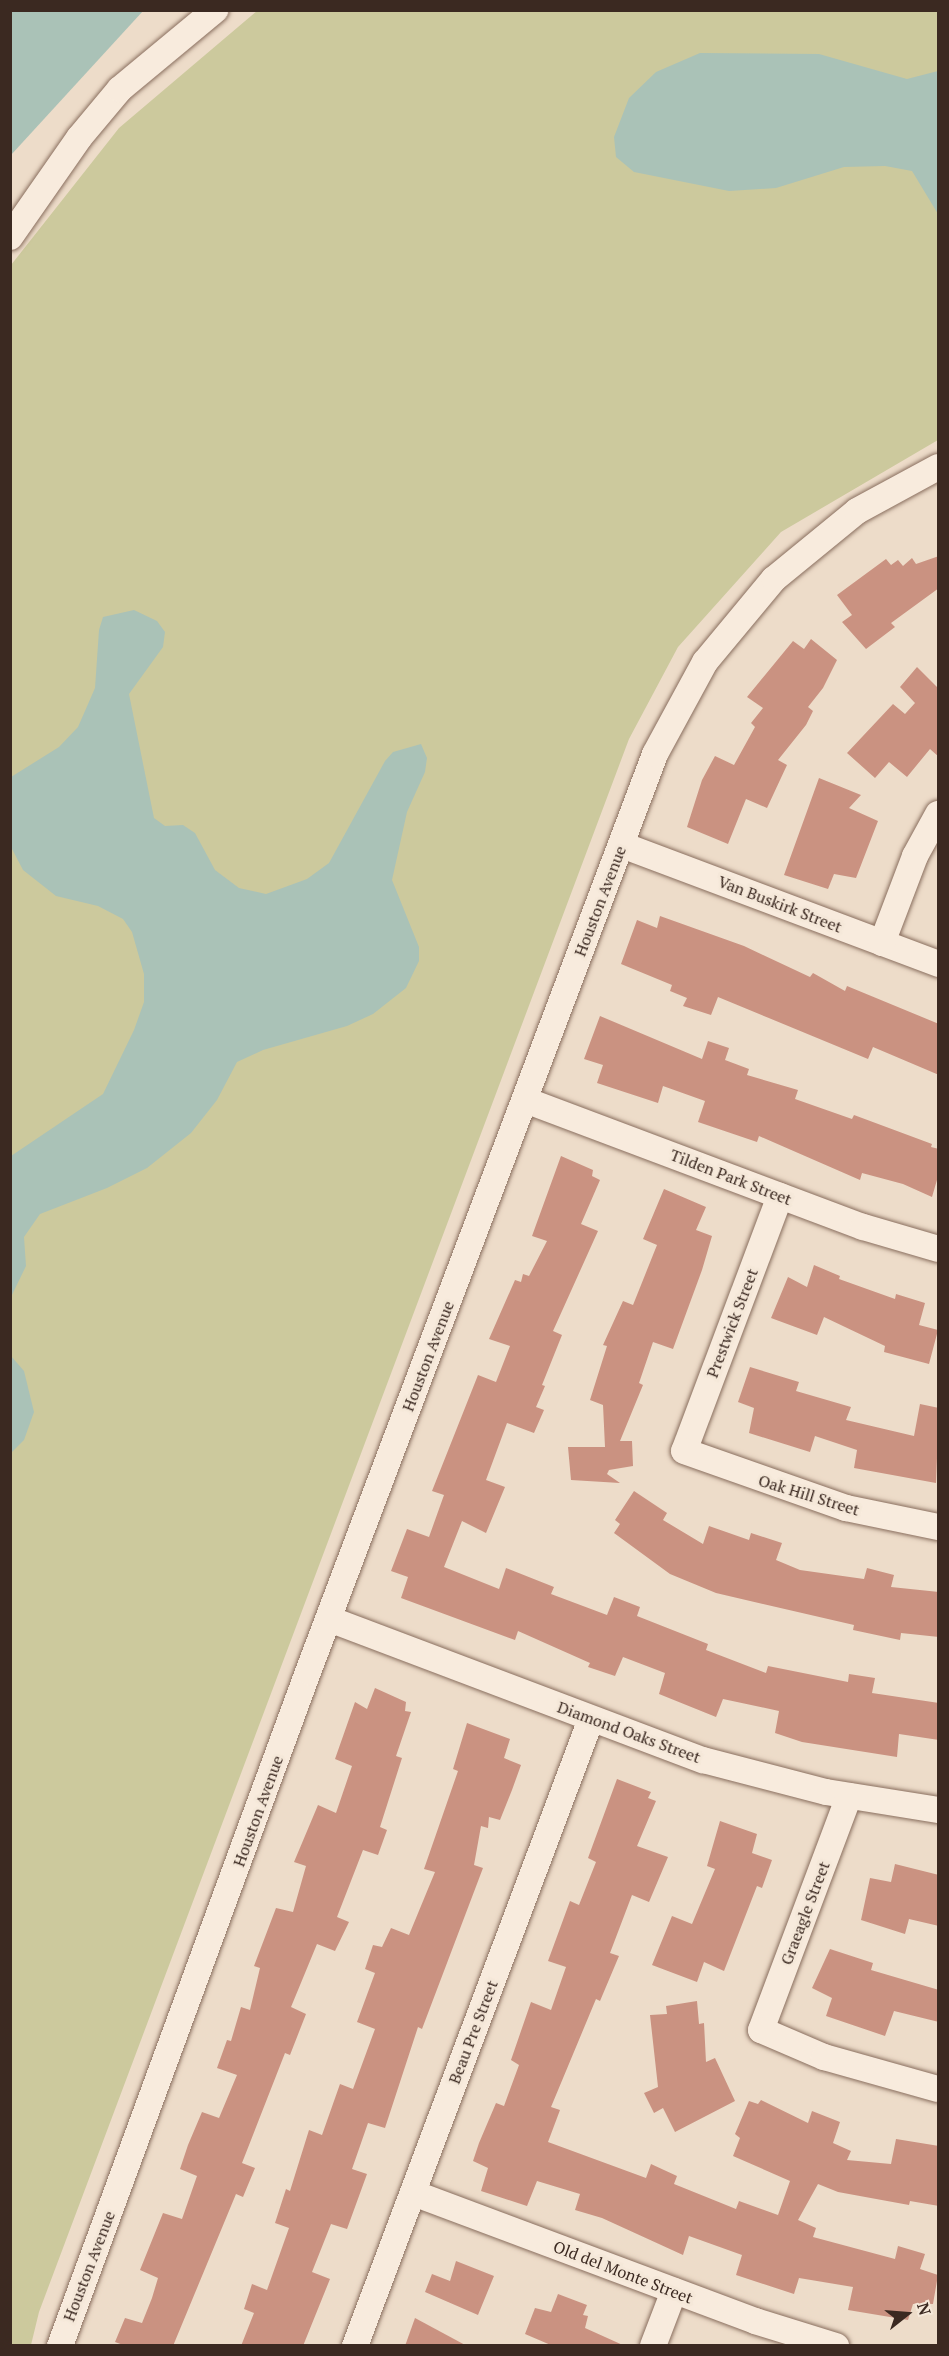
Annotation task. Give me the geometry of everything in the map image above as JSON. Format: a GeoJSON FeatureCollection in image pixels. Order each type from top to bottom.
{"type":"FeatureCollection","features":[{"type":"Feature","properties":{"kind":"street"},"geometry":{"type":"LineString","coordinates":[[10,237],[79,138],[120,90],[215,10]]}},
{"type":"Feature","properties":{"kind":"street","name":"Houston Avenue"},"geometry":{"type":"LineString","coordinates":[[60,2346],[329,1619],[655,754],[678,707],[739,618],[807,548],[857,511],[939,467]]}},
{"type":"Feature","properties":{"kind":"street"},"geometry":{"type":"LineString","coordinates":[[882,943],[915,856],[939,814]]}},
{"type":"Feature","properties":{"kind":"street","name":"Van Buskirk Street"},"geometry":{"type":"LineString","coordinates":[[622,844],[939,964]]}},
{"type":"Feature","properties":{"kind":"street","name":"Tilden Park Street"},"geometry":{"type":"LineString","coordinates":[[525,1100],[863,1227],[939,1249]]}},
{"type":"Feature","properties":{"kind":"street","name":"Prestwick Street"},"geometry":{"type":"LineString","coordinates":[[684,1451],[780,1196]]}},
{"type":"Feature","properties":{"kind":"street","name":"Oak Hill Street"},"geometry":{"type":"LineString","coordinates":[[684,1451],[846,1508],[939,1527]]}},
{"type":"Feature","properties":{"kind":"street","name":"Diamond Oaks Street"},"geometry":{"type":"LineString","coordinates":[[329,1619],[703,1760],[849,1796],[939,1810]]}},
{"type":"Feature","properties":{"kind":"street","name":"Beau Pre Street"},"geometry":{"type":"LineString","coordinates":[[355,2346],[591,1719]]}},
{"type":"Feature","properties":{"kind":"street","name":"Graeagle Street"},"geometry":{"type":"LineString","coordinates":[[849,1796],[761,2030],[824,2057],[939,2089]]}},
{"type":"Feature","properties":{"kind":"street","name":"Old del Monte Street"},"geometry":{"type":"LineString","coordinates":[[413,2193],[674,2292],[836,2346]]}},
{"type":"Feature","properties":{"kind":"street"},"geometry":{"type":"LineString","coordinates":[[653,2346],[674,2292]]}},
{"type":"Feature","properties":{"kind":"shaded area"},"geometry":{"type":"Polygon","coordinates":[[[10,11],[143,11],[11,155],[10,11]]]}},
{"type":"Feature","properties":{"kind":"shaded area"},"geometry":{"type":"Polygon","coordinates":[[[257,11],[938,11],[938,440],[781,532],[678,647],[629,739],[39,2312],[31,2345],[11,2346],[11,265],[119,128],[257,11]]]}},
{"type":"Feature","properties":{"kind":"shaded area"},"geometry":{"type":"Polygon","coordinates":[[[700,53],[819,54],[907,79],[938,71],[938,214],[912,171],[885,166],[844,167],[776,188],[729,191],[634,172],[616,157],[614,137],[629,98],[656,72],[700,53]]]}},
{"type":"Feature","properties":{"kind":"shaded area"},"geometry":{"type":"Polygon","coordinates":[[[134,610],[157,621],[165,632],[163,647],[129,694],[154,818],[165,826],[183,825],[195,833],[215,870],[239,888],[266,894],[307,879],[329,863],[385,761],[393,752],[421,744],[427,758],[425,772],[407,812],[392,880],[419,947],[419,961],[406,988],[373,1014],[347,1026],[263,1050],[237,1062],[217,1100],[191,1133],[147,1168],[107,1188],[40,1214],[24,1237],[26,1266],[11,1297],[11,1156],[103,1094],[134,1030],[144,1002],[144,974],[132,932],[123,919],[98,906],[56,896],[23,870],[11,847],[11,777],[59,747],[78,727],[95,688],[99,630],[103,617],[134,610]]]}},
{"type":"Feature","properties":{"kind":"shaded area"},"geometry":{"type":"Polygon","coordinates":[[[11,1356],[24,1371],[34,1412],[24,1440],[11,1453],[11,1356]]]}},
{"type":"Feature","properties":{"kind":"building"},"geometry":{"type":"Polygon","coordinates":[[[939,556],[939,588],[891,623],[895,627],[866,649],[842,622],[852,615],[837,595],[886,559],[891,565],[898,560],[903,566],[912,558],[916,564],[939,556]]]}},
{"type":"Feature","properties":{"kind":"building"},"geometry":{"type":"Polygon","coordinates":[[[811,639],[837,660],[823,688],[808,707],[813,711],[806,725],[778,760],[787,765],[767,808],[746,799],[728,844],[687,827],[702,780],[715,756],[734,765],[755,727],[751,723],[763,708],[747,697],[793,641],[804,649],[811,639]]]}},
{"type":"Feature","properties":{"kind":"building"},"geometry":{"type":"Polygon","coordinates":[[[917,667],[939,689],[939,757],[930,749],[907,777],[889,762],[875,778],[847,753],[893,704],[905,714],[915,703],[900,687],[917,667]]]}},
{"type":"Feature","properties":{"kind":"building"},"geometry":{"type":"Polygon","coordinates":[[[819,778],[861,795],[849,808],[878,821],[856,878],[834,874],[828,889],[784,875],[819,778]]]}},
{"type":"Feature","properties":{"kind":"building"},"geometry":{"type":"Polygon","coordinates":[[[660,916],[744,946],[810,977],[813,973],[845,991],[847,986],[939,1024],[939,1075],[873,1047],[868,1059],[718,997],[711,1015],[683,1006],[687,998],[670,991],[672,985],[621,964],[637,920],[657,928],[660,916]]]}},
{"type":"Feature","properties":{"kind":"building"},"geometry":{"type":"Polygon","coordinates":[[[600,1016],[702,1059],[708,1041],[729,1048],[725,1060],[749,1069],[747,1075],[798,1090],[795,1099],[852,1119],[854,1115],[932,1144],[931,1147],[939,1149],[939,1173],[932,1197],[903,1184],[862,1173],[860,1180],[759,1136],[757,1142],[698,1122],[705,1101],[663,1086],[658,1103],[597,1083],[603,1065],[584,1059],[600,1016]]]}},
{"type":"Feature","properties":{"kind":"building"},"geometry":{"type":"Polygon","coordinates":[[[561,1156],[593,1170],[592,1176],[600,1180],[581,1224],[598,1231],[553,1331],[562,1335],[542,1385],[545,1386],[536,1407],[544,1410],[534,1433],[507,1423],[486,1480],[505,1487],[486,1533],[462,1521],[444,1567],[499,1589],[506,1568],[554,1587],[551,1594],[607,1615],[614,1597],[640,1607],[637,1616],[708,1644],[706,1650],[766,1673],[768,1666],[848,1682],[849,1674],[875,1678],[872,1693],[939,1703],[939,1740],[899,1734],[897,1757],[802,1742],[775,1733],[779,1711],[723,1699],[716,1717],[659,1694],[665,1673],[623,1657],[615,1676],[588,1667],[590,1663],[518,1631],[515,1640],[401,1598],[408,1577],[391,1571],[407,1529],[429,1537],[444,1495],[432,1491],[478,1375],[496,1382],[510,1346],[489,1339],[515,1280],[521,1282],[523,1274],[529,1276],[547,1241],[532,1236],[561,1156]]]}},
{"type":"Feature","properties":{"kind":"building"},"geometry":{"type":"Polygon","coordinates":[[[664,1189],[706,1207],[696,1230],[712,1236],[702,1270],[673,1349],[653,1342],[639,1383],[643,1385],[620,1441],[632,1441],[633,1466],[609,1470],[607,1474],[620,1483],[571,1480],[568,1447],[605,1447],[603,1405],[590,1400],[607,1346],[603,1345],[623,1301],[633,1305],[657,1245],[643,1239],[664,1189]]]}},
{"type":"Feature","properties":{"kind":"building"},"geometry":{"type":"Polygon","coordinates":[[[814,1265],[840,1276],[839,1279],[895,1299],[896,1294],[925,1303],[919,1325],[938,1330],[929,1364],[884,1352],[885,1346],[824,1317],[817,1335],[771,1318],[788,1277],[807,1287],[814,1265]]]}},
{"type":"Feature","properties":{"kind":"building"},"geometry":{"type":"Polygon","coordinates":[[[750,1367],[799,1382],[796,1391],[851,1407],[846,1420],[914,1436],[920,1404],[939,1408],[936,1483],[854,1468],[857,1450],[815,1436],[810,1452],[749,1433],[754,1408],[738,1402],[750,1367]]]}},
{"type":"Feature","properties":{"kind":"building"},"geometry":{"type":"Polygon","coordinates":[[[634,1491],[667,1513],[663,1520],[703,1544],[709,1526],[749,1540],[751,1533],[782,1543],[776,1560],[800,1570],[864,1579],[867,1568],[894,1575],[891,1587],[939,1592],[939,1637],[901,1633],[900,1640],[853,1630],[854,1625],[716,1593],[670,1574],[614,1533],[620,1524],[615,1520],[634,1491]]]}},
{"type":"Feature","properties":{"kind":"building"},"geometry":{"type":"Polygon","coordinates":[[[375,1688],[406,1702],[405,1711],[411,1712],[396,1756],[402,1758],[380,1827],[387,1830],[378,1855],[363,1850],[337,1917],[349,1922],[335,1951],[317,1944],[291,2007],[306,2014],[290,2055],[285,2053],[242,2163],[255,2168],[243,2197],[236,2194],[173,2346],[126,2346],[115,2342],[125,2318],[142,2323],[152,2298],[158,2278],[140,2270],[163,2213],[182,2219],[197,2176],[180,2169],[188,2145],[202,2112],[219,2118],[237,2075],[217,2068],[227,2040],[231,2041],[241,2007],[250,2010],[260,1968],[254,1966],[276,1908],[293,1912],[306,1866],[294,1862],[318,1805],[336,1813],[352,1766],[335,1759],[355,1702],[367,1709],[375,1688]]]}},
{"type":"Feature","properties":{"kind":"building"},"geometry":{"type":"Polygon","coordinates":[[[467,1723],[510,1739],[504,1758],[521,1765],[512,1790],[500,1820],[489,1817],[488,1828],[481,1826],[474,1865],[483,1868],[422,2029],[418,2027],[385,2128],[368,2123],[352,2169],[367,2174],[347,2229],[331,2224],[312,2272],[330,2279],[303,2346],[241,2346],[254,2313],[244,2309],[252,2284],[267,2290],[289,2228],[275,2223],[286,2189],[290,2191],[309,2130],[322,2135],[340,2084],[353,2089],[375,2029],[357,2022],[375,1973],[365,1969],[373,1945],[382,1947],[391,1928],[409,1935],[435,1872],[424,1869],[458,1771],[453,1769],[467,1723]]]}},
{"type":"Feature","properties":{"kind":"building"},"geometry":{"type":"Polygon","coordinates":[[[617,1779],[651,1792],[648,1798],[656,1801],[637,1846],[668,1857],[649,1902],[632,1895],[610,1953],[619,1956],[600,2001],[596,1999],[551,2107],[560,2110],[548,2142],[646,2178],[651,2164],[677,2176],[674,2184],[736,2209],[739,2201],[778,2215],[790,2181],[733,2156],[740,2138],[735,2134],[749,2101],[758,2104],[761,2100],[808,2123],[812,2111],[840,2122],[833,2143],[851,2151],[847,2160],[891,2164],[896,2139],[939,2146],[939,2206],[910,2201],[909,2205],[838,2192],[818,2184],[798,2220],[816,2228],[813,2237],[895,2259],[898,2246],[925,2254],[920,2269],[938,2275],[933,2304],[913,2304],[908,2320],[848,2310],[853,2287],[799,2278],[794,2294],[736,2275],[742,2255],[689,2236],[683,2255],[602,2218],[575,2210],[580,2194],[537,2181],[527,2206],[481,2191],[488,2168],[473,2161],[496,2103],[504,2106],[519,2065],[511,2060],[531,2002],[551,2010],[566,1967],[548,1961],[570,1901],[579,1905],[596,1862],[588,1858],[617,1779]]]}},
{"type":"Feature","properties":{"kind":"building"},"geometry":{"type":"Polygon","coordinates":[[[720,1821],[757,1834],[752,1853],[772,1860],[762,1888],[757,1886],[724,1971],[704,1962],[697,1982],[652,1965],[672,1916],[692,1924],[715,1869],[707,1866],[720,1821]]]}},
{"type":"Feature","properties":{"kind":"building"},"geometry":{"type":"Polygon","coordinates":[[[895,1864],[939,1875],[939,1926],[909,1919],[905,1934],[861,1920],[870,1878],[891,1882],[895,1864]]]}},
{"type":"Feature","properties":{"kind":"building"},"geometry":{"type":"Polygon","coordinates":[[[830,1949],[873,1963],[871,1970],[939,1990],[939,2022],[894,2011],[885,2036],[826,2016],[832,1998],[812,1988],[830,1949]]]}},
{"type":"Feature","properties":{"kind":"building"},"geometry":{"type":"Polygon","coordinates":[[[697,2001],[699,2024],[704,2023],[706,2062],[715,2058],[735,2101],[675,2132],[663,2108],[654,2113],[644,2093],[658,2087],[650,2015],[667,2014],[666,2006],[697,2001]]]}},
{"type":"Feature","properties":{"kind":"building"},"geometry":{"type":"Polygon","coordinates":[[[456,2261],[494,2276],[478,2315],[425,2292],[432,2274],[450,2281],[456,2261]]]}},
{"type":"Feature","properties":{"kind":"building"},"geometry":{"type":"Polygon","coordinates":[[[558,2294],[587,2305],[583,2315],[588,2316],[585,2328],[625,2346],[553,2346],[525,2334],[535,2308],[551,2312],[558,2294]]]}},
{"type":"Feature","properties":{"kind":"building"},"geometry":{"type":"Polygon","coordinates":[[[415,2318],[467,2346],[405,2346],[415,2318]]]}}]}
